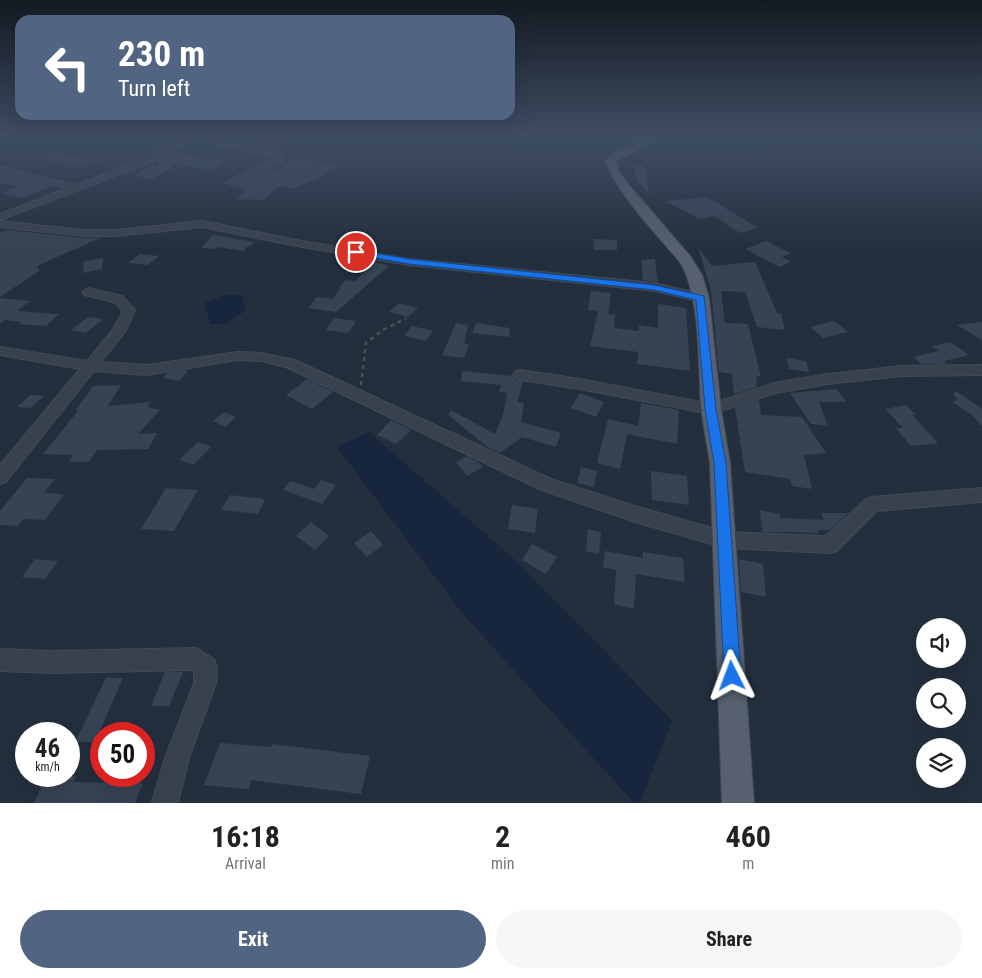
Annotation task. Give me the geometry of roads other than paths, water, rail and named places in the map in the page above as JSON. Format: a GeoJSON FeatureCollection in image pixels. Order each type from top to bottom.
{"type":"FeatureCollection","features":[{"type":"Feature","properties":{"kind":"main road"},"geometry":{"type":"LineString","coordinates":[[616,173],[624,186],[686,260],[695,275],[701,298],[711,409],[720,463],[726,540],[738,803]]}},
{"type":"Feature","properties":{"kind":"street"},"geometry":{"type":"LineString","coordinates":[[18,173],[74,187]]}},
{"type":"Feature","properties":{"kind":"street"},"geometry":{"type":"LineString","coordinates":[[0,217],[110,173]]}},
{"type":"Feature","properties":{"kind":"street"},"geometry":{"type":"LineString","coordinates":[[0,224],[83,233],[116,233],[186,224],[208,224],[302,244],[409,262],[654,287],[701,298]]}},
{"type":"Feature","properties":{"kind":"street"},"geometry":{"type":"LineString","coordinates":[[0,477],[118,332],[129,310],[118,299],[88,292]]}},
{"type":"Feature","properties":{"kind":"street"},"geometry":{"type":"LineString","coordinates":[[0,351],[90,366],[147,370],[238,356],[261,357],[290,362],[545,484],[635,514],[726,540],[830,545],[872,504],[982,495]]}},
{"type":"Feature","properties":{"kind":"street"},"geometry":{"type":"LineString","coordinates":[[520,375],[580,384],[711,409],[774,388],[828,378],[902,371],[982,370]]}},
{"type":"Feature","properties":{"kind":"street"},"geometry":{"type":"LineString","coordinates":[[0,660],[50,662],[196,659],[206,667],[205,683],[177,758],[165,803]]}},
{"type":"Feature","properties":{"kind":"water"},"geometry":{"type":"Polygon","coordinates":[[[224,295],[242,295],[246,310],[226,324],[210,324],[205,303],[224,295]]]}},
{"type":"Feature","properties":{"kind":"water"},"geometry":{"type":"Polygon","coordinates":[[[369,432],[516,561],[672,720],[640,803],[634,803],[462,613],[337,447],[369,432]]]}}]}
